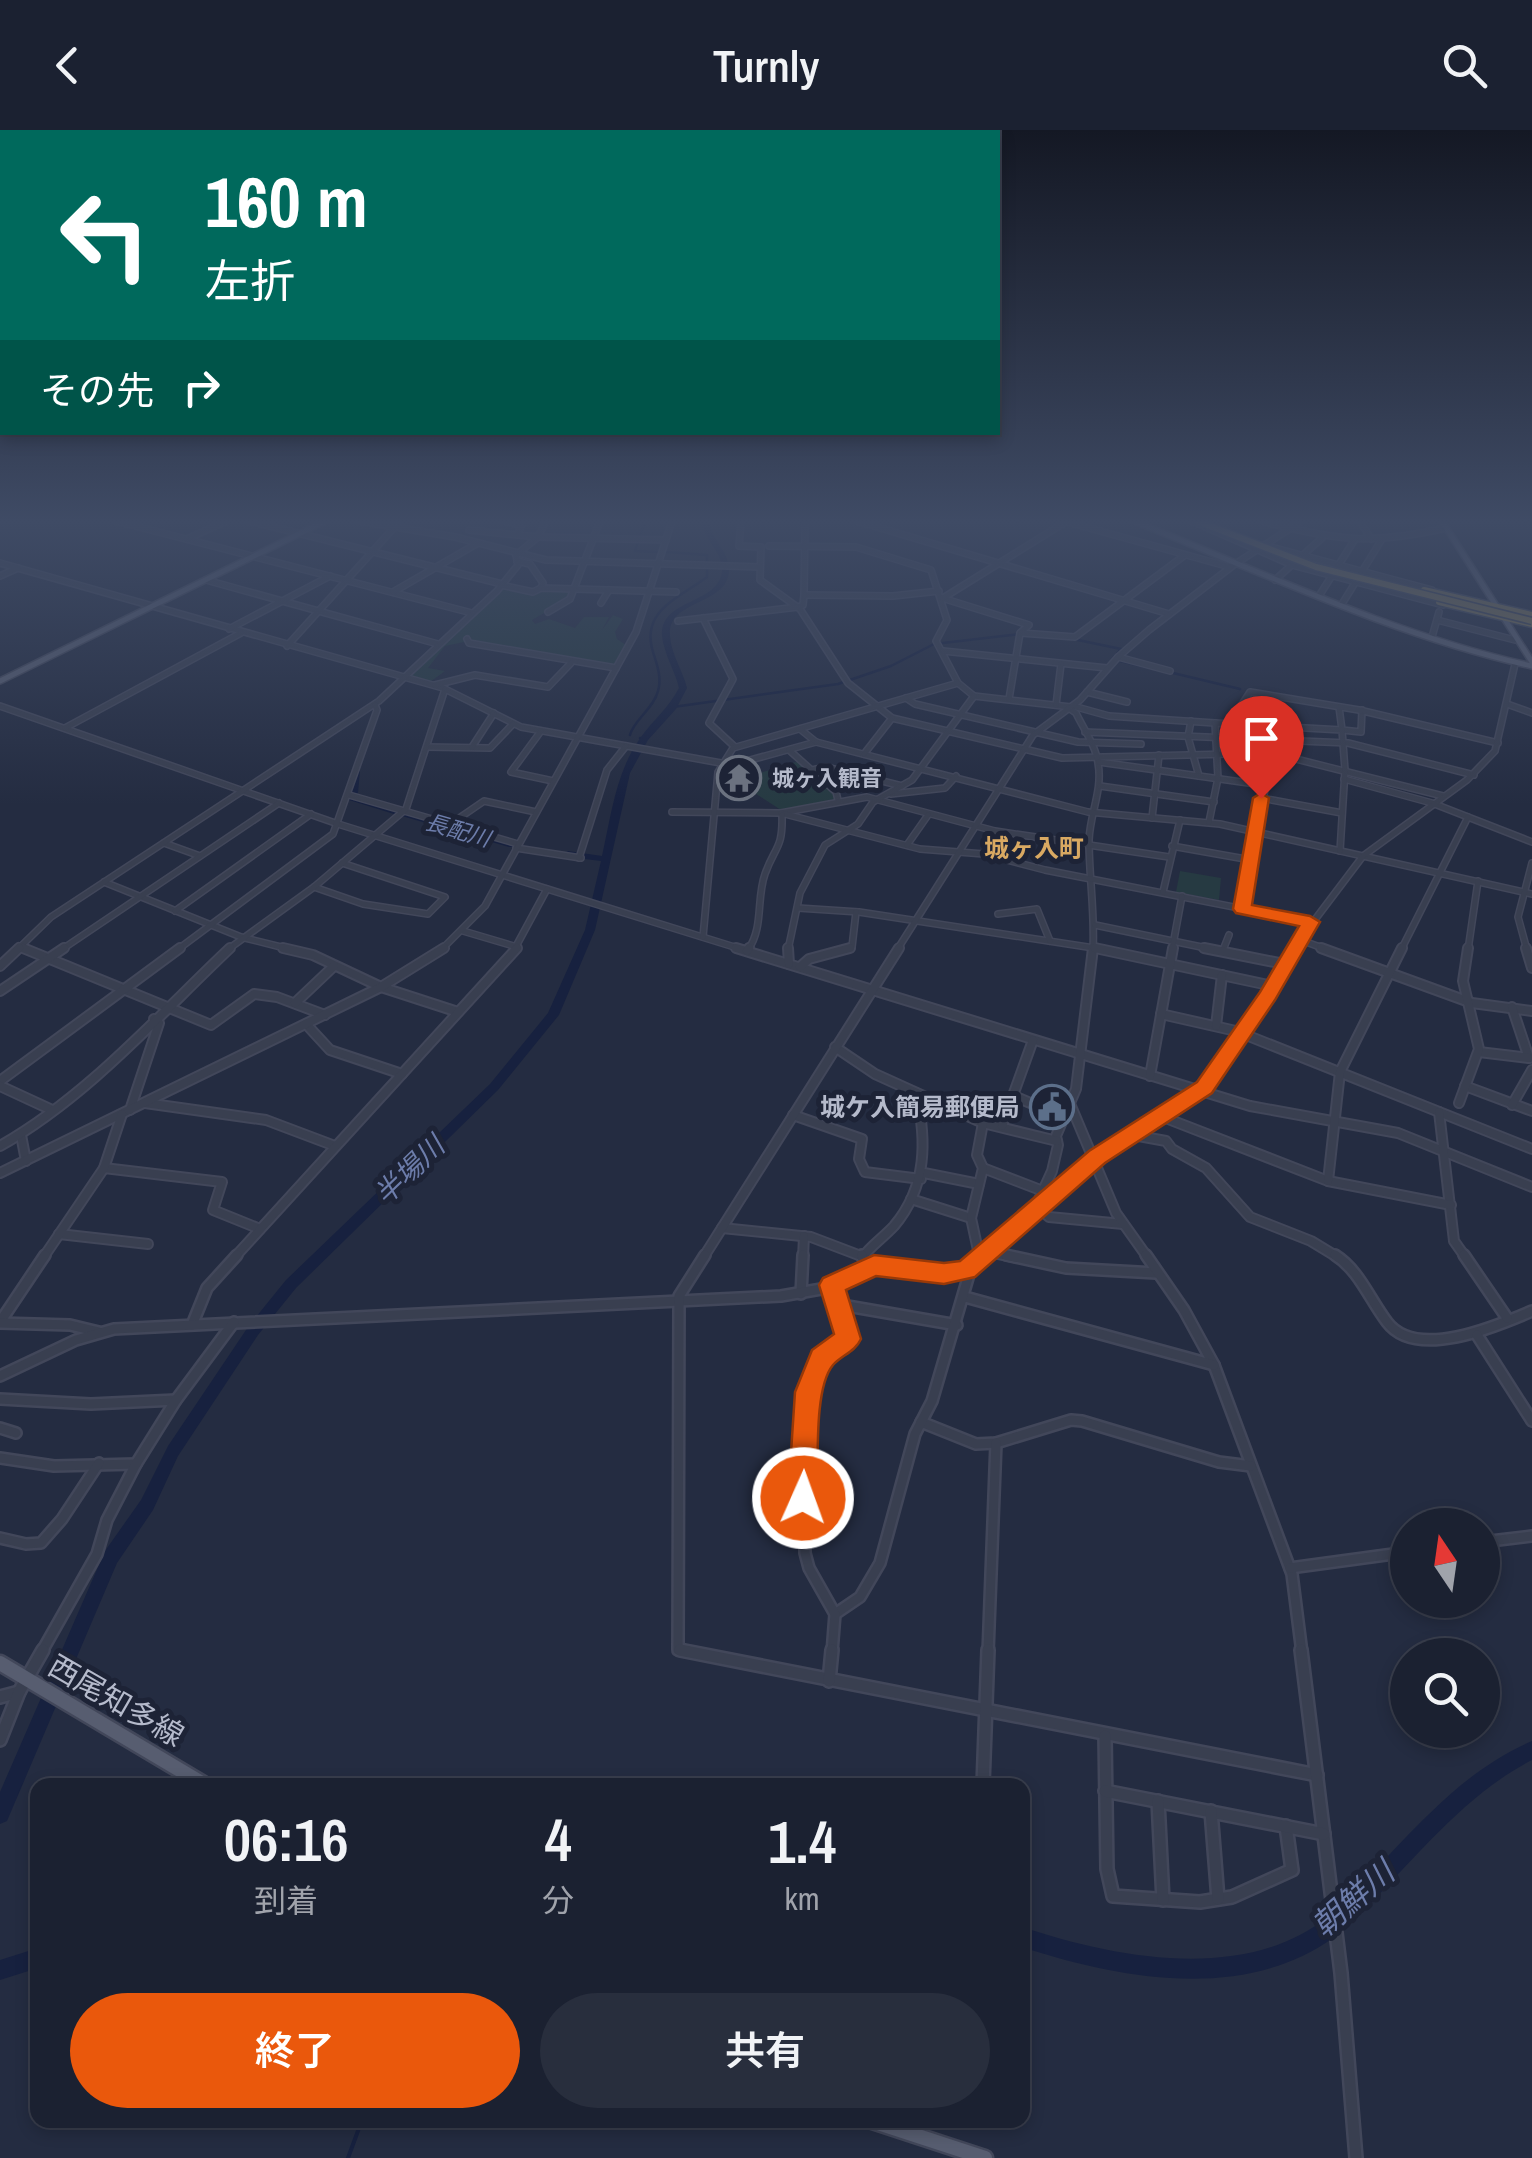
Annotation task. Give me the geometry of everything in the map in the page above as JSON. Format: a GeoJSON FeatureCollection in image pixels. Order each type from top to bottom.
{"type":"FeatureCollection","features":[{"type":"Feature","properties":{"kind":"highway"},"geometry":{"type":"LineString","coordinates":[[1493,616],[1532,620]]}},
{"type":"Feature","properties":{"kind":"main road"},"geometry":{"type":"LineString","coordinates":[[0,681],[133,616]]}},
{"type":"Feature","properties":{"kind":"main road"},"geometry":{"type":"LineString","coordinates":[[1374,616],[1515,664],[1532,664]]}},
{"type":"Feature","properties":{"kind":"main road"},"geometry":{"type":"LineString","coordinates":[[1502,618],[1532,664]]}},
{"type":"Feature","properties":{"kind":"main road","name":"西尾知多線"},"geometry":{"type":"LineString","coordinates":[[0,1663],[28,1688],[74,1709],[193,1778]]}},
{"type":"Feature","properties":{"kind":"main road"},"geometry":{"type":"LineString","coordinates":[[893,2128],[985,2158]]}},
{"type":"Feature","properties":{"kind":"street"},"geometry":{"type":"LineString","coordinates":[[182,616],[445,689],[513,724],[540,731],[738,765],[816,742]]}},
{"type":"Feature","properties":{"kind":"street"},"geometry":{"type":"LineString","coordinates":[[229,629],[254,616]]}},
{"type":"Feature","properties":{"kind":"street"},"geometry":{"type":"LineString","coordinates":[[286,646],[315,616]]}},
{"type":"Feature","properties":{"kind":"street"},"geometry":{"type":"LineString","coordinates":[[332,616],[438,644]]}},
{"type":"Feature","properties":{"kind":"street"},"geometry":{"type":"LineString","coordinates":[[0,966],[51,917],[375,705],[469,616]]}},
{"type":"Feature","properties":{"kind":"street"},"geometry":{"type":"LineString","coordinates":[[0,1174],[381,987],[422,963],[463,930],[481,911],[502,875],[642,616]]}},
{"type":"Feature","properties":{"kind":"street"},"geometry":{"type":"LineString","coordinates":[[678,621],[725,616]]}},
{"type":"Feature","properties":{"kind":"street"},"geometry":{"type":"LineString","coordinates":[[803,616],[847,682],[892,718],[1062,758],[1098,761],[1159,776],[1218,776],[1263,785]]}},
{"type":"Feature","properties":{"kind":"street"},"geometry":{"type":"LineString","coordinates":[[947,616],[938,643],[958,683],[974,696],[1129,716],[1361,732],[1362,710]]}},
{"type":"Feature","properties":{"kind":"street"},"geometry":{"type":"LineString","coordinates":[[997,616],[1029,626],[1020,634],[1009,699]]}},
{"type":"Feature","properties":{"kind":"street"},"geometry":{"type":"LineString","coordinates":[[1020,634],[1075,638],[1104,616]]}},
{"type":"Feature","properties":{"kind":"street"},"geometry":{"type":"LineString","coordinates":[[1167,616],[1118,657],[1088,692],[1036,732],[1023,749],[678,1302],[678,1650],[1317,1776]]}},
{"type":"Feature","properties":{"kind":"street"},"geometry":{"type":"LineString","coordinates":[[1432,637],[1438,616]]}},
{"type":"Feature","properties":{"kind":"street"},"geometry":{"type":"LineString","coordinates":[[703,618],[733,679],[709,723],[735,748]]}},
{"type":"Feature","properties":{"kind":"street"},"geometry":{"type":"LineString","coordinates":[[1437,620],[1516,640]]}},
{"type":"Feature","properties":{"kind":"street"},"geometry":{"type":"LineString","coordinates":[[65,728],[241,633]]}},
{"type":"Feature","properties":{"kind":"street"},"geometry":{"type":"LineString","coordinates":[[468,639],[469,643],[571,663],[616,668]]}},
{"type":"Feature","properties":{"kind":"street"},"geometry":{"type":"LineString","coordinates":[[943,651],[1107,668]]}},
{"type":"Feature","properties":{"kind":"street"},"geometry":{"type":"LineString","coordinates":[[1118,657],[1170,672]]}},
{"type":"Feature","properties":{"kind":"street"},"geometry":{"type":"LineString","coordinates":[[434,686],[450,675],[474,674],[548,687],[571,663]]}},
{"type":"Feature","properties":{"kind":"street"},"geometry":{"type":"LineString","coordinates":[[1056,704],[1061,664]]}},
{"type":"Feature","properties":{"kind":"street"},"geometry":{"type":"LineString","coordinates":[[835,1614],[871,1585],[921,1422],[958,1326],[966,1270],[981,1253],[1037,1211],[1093,1161],[1204,1088],[1273,986],[1298,939],[1363,856],[1474,775],[1498,743],[1515,664]]}},
{"type":"Feature","properties":{"kind":"street"},"geometry":{"type":"LineString","coordinates":[[703,937],[718,772],[735,748],[958,683]]}},
{"type":"Feature","properties":{"kind":"street"},"geometry":{"type":"LineString","coordinates":[[0,1146],[52,1110],[241,937],[314,887],[404,811],[445,689]]}},
{"type":"Feature","properties":{"kind":"street"},"geometry":{"type":"LineString","coordinates":[[1088,692],[1127,702]]}},
{"type":"Feature","properties":{"kind":"street"},"geometry":{"type":"LineString","coordinates":[[1230,723],[1250,692],[1362,710],[1498,743]]}},
{"type":"Feature","properties":{"kind":"street"},"geometry":{"type":"LineString","coordinates":[[789,964],[788,946],[800,893],[825,845],[848,831],[876,800],[891,794],[921,768],[974,696]]}},
{"type":"Feature","properties":{"kind":"street"},"geometry":{"type":"LineString","coordinates":[[906,698],[914,704],[1090,744],[1141,744]]}},
{"type":"Feature","properties":{"kind":"street"},"geometry":{"type":"LineString","coordinates":[[1507,704],[1532,712]]}},
{"type":"Feature","properties":{"kind":"street"},"geometry":{"type":"LineString","coordinates":[[52,1110],[0,1084],[120,990],[333,834],[377,710],[375,705]]}},
{"type":"Feature","properties":{"kind":"street"},"geometry":{"type":"LineString","coordinates":[[0,706],[375,836],[1198,1091],[1250,1106],[1389,1131],[1532,1187]]}},
{"type":"Feature","properties":{"kind":"street"},"geometry":{"type":"LineString","coordinates":[[1037,1211],[1052,1171],[1063,1117],[1071,1106],[1082,1055],[1094,947],[1089,843],[1091,812],[1100,786],[1098,761],[1071,707]]}},
{"type":"Feature","properties":{"kind":"street"},"geometry":{"type":"LineString","coordinates":[[1339,707],[1345,743],[1340,850]]}},
{"type":"Feature","properties":{"kind":"street"},"geometry":{"type":"LineString","coordinates":[[472,747],[494,713]]}},
{"type":"Feature","properties":{"kind":"street"},"geometry":{"type":"LineString","coordinates":[[1129,716],[1147,756]]}},
{"type":"Feature","properties":{"kind":"street"},"geometry":{"type":"LineString","coordinates":[[864,754],[892,718]]}},
{"type":"Feature","properties":{"kind":"street"},"geometry":{"type":"LineString","coordinates":[[1191,718],[1188,738],[1198,776]]}},
{"type":"Feature","properties":{"kind":"street"},"geometry":{"type":"LineString","coordinates":[[1209,822],[1218,776],[1216,723]]}},
{"type":"Feature","properties":{"kind":"street"},"geometry":{"type":"LineString","coordinates":[[427,748],[490,748],[513,724]]}},
{"type":"Feature","properties":{"kind":"street"},"geometry":{"type":"LineString","coordinates":[[1242,909],[1272,754],[1268,725]]}},
{"type":"Feature","properties":{"kind":"street"},"geometry":{"type":"LineString","coordinates":[[800,729],[816,742],[1091,812],[1209,822],[1528,893]]}},
{"type":"Feature","properties":{"kind":"street"},"geometry":{"type":"LineString","coordinates":[[540,731],[511,772],[553,780]]}},
{"type":"Feature","properties":{"kind":"street"},"geometry":{"type":"LineString","coordinates":[[1085,732],[1345,743],[1474,775]]}},
{"type":"Feature","properties":{"kind":"street"},"geometry":{"type":"LineString","coordinates":[[349,795],[517,846],[582,857],[597,794],[607,770],[627,746]]}},
{"type":"Feature","properties":{"kind":"street"},"geometry":{"type":"LineString","coordinates":[[789,750],[837,793],[838,800]]}},
{"type":"Feature","properties":{"kind":"street"},"geometry":{"type":"LineString","coordinates":[[1098,761],[1192,752],[1272,754],[1443,796]]}},
{"type":"Feature","properties":{"kind":"street"},"geometry":{"type":"LineString","coordinates":[[1152,818],[1159,756]]}},
{"type":"Feature","properties":{"kind":"street"},"geometry":{"type":"LineString","coordinates":[[812,770],[826,767],[902,786]]}},
{"type":"Feature","properties":{"kind":"street"},"geometry":{"type":"LineString","coordinates":[[891,794],[944,788],[956,776]]}},
{"type":"Feature","properties":{"kind":"street"},"geometry":{"type":"LineString","coordinates":[[1344,779],[1432,803],[1532,842]]}},
{"type":"Feature","properties":{"kind":"street"},"geometry":{"type":"LineString","coordinates":[[1100,786],[1214,802]]}},
{"type":"Feature","properties":{"kind":"street"},"geometry":{"type":"LineString","coordinates":[[1261,798],[1342,814]]}},
{"type":"Feature","properties":{"kind":"street"},"geometry":{"type":"LineString","coordinates":[[781,814],[838,800],[876,800],[975,826],[1169,857]]}},
{"type":"Feature","properties":{"kind":"street"},"geometry":{"type":"LineString","coordinates":[[449,825],[484,801],[536,812]]}},
{"type":"Feature","properties":{"kind":"street"},"geometry":{"type":"LineString","coordinates":[[0,992],[279,803]]}},
{"type":"Feature","properties":{"kind":"street"},"geometry":{"type":"LineString","coordinates":[[672,812],[781,814],[907,845],[958,851],[1310,922]]}},
{"type":"Feature","properties":{"kind":"street"},"geometry":{"type":"LineString","coordinates":[[175,911],[312,814]]}},
{"type":"Feature","properties":{"kind":"street"},"geometry":{"type":"LineString","coordinates":[[747,951],[756,938],[764,875],[783,840],[781,814]]}},
{"type":"Feature","properties":{"kind":"street"},"geometry":{"type":"LineString","coordinates":[[907,845],[928,815]]}},
{"type":"Feature","properties":{"kind":"street"},"geometry":{"type":"LineString","coordinates":[[1328,1182],[1340,1072],[1468,817]]}},
{"type":"Feature","properties":{"kind":"street"},"geometry":{"type":"LineString","coordinates":[[1162,892],[1180,820]]}},
{"type":"Feature","properties":{"kind":"street"},"geometry":{"type":"LineString","coordinates":[[164,843],[200,856]]}},
{"type":"Feature","properties":{"kind":"street"},"geometry":{"type":"LineString","coordinates":[[1172,846],[1251,860]]}},
{"type":"Feature","properties":{"kind":"street"},"geometry":{"type":"LineString","coordinates":[[314,887],[363,904],[428,914],[445,897],[342,863]]}},
{"type":"Feature","properties":{"kind":"street"},"geometry":{"type":"LineString","coordinates":[[1532,863],[1528,893],[1518,916],[1532,968]]}},
{"type":"Feature","properties":{"kind":"street"},"geometry":{"type":"LineString","coordinates":[[1459,1102],[1478,1052],[1463,978],[1478,881]]}},
{"type":"Feature","properties":{"kind":"street"},"geometry":{"type":"LineString","coordinates":[[104,882],[241,937],[309,954],[381,987],[458,1012]]}},
{"type":"Feature","properties":{"kind":"street"},"geometry":{"type":"LineString","coordinates":[[192,1325],[204,1292],[517,947],[547,889]]}},
{"type":"Feature","properties":{"kind":"street"},"geometry":{"type":"LineString","coordinates":[[1150,1076],[1182,896]]}},
{"type":"Feature","properties":{"kind":"street"},"geometry":{"type":"LineString","coordinates":[[798,908],[856,912],[1094,947],[1273,986]]}},
{"type":"Feature","properties":{"kind":"street"},"geometry":{"type":"LineString","coordinates":[[998,914],[1038,909],[1050,940]]}},
{"type":"Feature","properties":{"kind":"street"},"geometry":{"type":"LineString","coordinates":[[800,968],[808,959],[852,947],[856,912]]}},
{"type":"Feature","properties":{"kind":"street"},"geometry":{"type":"LineString","coordinates":[[1095,925],[1284,964]]}},
{"type":"Feature","properties":{"kind":"street"},"geometry":{"type":"LineString","coordinates":[[463,930],[517,947]]}},
{"type":"Feature","properties":{"kind":"street"},"geometry":{"type":"LineString","coordinates":[[1223,951],[1229,934]]}},
{"type":"Feature","properties":{"kind":"street"},"geometry":{"type":"LineString","coordinates":[[1298,939],[1467,1000],[1532,1012]]}},
{"type":"Feature","properties":{"kind":"street"},"geometry":{"type":"LineString","coordinates":[[19,946],[165,1009],[213,1025],[251,995],[295,1003],[324,1015]]}},
{"type":"Feature","properties":{"kind":"street"},"geometry":{"type":"LineString","coordinates":[[295,1003],[334,966]]}},
{"type":"Feature","properties":{"kind":"street"},"geometry":{"type":"LineString","coordinates":[[1216,1026],[1222,975]]}},
{"type":"Feature","properties":{"kind":"street"},"geometry":{"type":"LineString","coordinates":[[1478,1052],[1530,1058],[1512,1007]]}},
{"type":"Feature","properties":{"kind":"street"},"geometry":{"type":"LineString","coordinates":[[1160,1014],[1241,1033],[1532,1150]]}},
{"type":"Feature","properties":{"kind":"street"},"geometry":{"type":"LineString","coordinates":[[0,1322],[104,1168],[159,1023],[154,1019]]}},
{"type":"Feature","properties":{"kind":"street"},"geometry":{"type":"LineString","coordinates":[[306,1024],[330,1050],[402,1074]]}},
{"type":"Feature","properties":{"kind":"street"},"geometry":{"type":"LineString","coordinates":[[1002,1126],[1033,1040]]}},
{"type":"Feature","properties":{"kind":"street"},"geometry":{"type":"LineString","coordinates":[[835,1047],[875,1074],[983,1123],[1056,1141]]}},
{"type":"Feature","properties":{"kind":"street"},"geometry":{"type":"LineString","coordinates":[[1512,1104],[1532,1070]]}},
{"type":"Feature","properties":{"kind":"street"},"geometry":{"type":"LineString","coordinates":[[1465,1086],[1532,1111]]}},
{"type":"Feature","properties":{"kind":"street"},"geometry":{"type":"LineString","coordinates":[[860,1256],[882,1240],[922,1176],[925,1134],[916,1093]]}},
{"type":"Feature","properties":{"kind":"street"},"geometry":{"type":"LineString","coordinates":[[1014,1096],[1063,1117]]}},
{"type":"Feature","properties":{"kind":"street"},"geometry":{"type":"LineString","coordinates":[[145,1102],[266,1120],[335,1146]]}},
{"type":"Feature","properties":{"kind":"street"},"geometry":{"type":"LineString","coordinates":[[1071,1106],[1123,1224],[1192,1323],[1214,1366],[1290,1568],[1332,1892],[1356,2158]]}},
{"type":"Feature","properties":{"kind":"street"},"geometry":{"type":"LineString","coordinates":[[1439,1112],[1454,1241],[1507,1318]]}},
{"type":"Feature","properties":{"kind":"street"},"geometry":{"type":"LineString","coordinates":[[793,1115],[862,1139],[859,1159],[866,1172],[978,1184]]}},
{"type":"Feature","properties":{"kind":"street"},"geometry":{"type":"LineString","coordinates":[[1162,1116],[1328,1182],[1450,1205]]}},
{"type":"Feature","properties":{"kind":"street"},"geometry":{"type":"LineString","coordinates":[[981,1253],[971,1218],[983,1168],[977,1155],[983,1123]]}},
{"type":"Feature","properties":{"kind":"street"},"geometry":{"type":"LineString","coordinates":[[20,1135],[26,1160]]}},
{"type":"Feature","properties":{"kind":"street"},"geometry":{"type":"LineString","coordinates":[[1132,1135],[1166,1141],[1172,1149],[1206,1168],[1250,1218],[1311,1241],[1347,1263],[1395,1332],[1417,1339],[1477,1335],[1507,1318],[1532,1311]]}},
{"type":"Feature","properties":{"kind":"street"},"geometry":{"type":"LineString","coordinates":[[104,1168],[222,1182],[213,1210],[260,1228]]}},
{"type":"Feature","properties":{"kind":"street"},"geometry":{"type":"LineString","coordinates":[[983,1168],[1043,1191]]}},
{"type":"Feature","properties":{"kind":"street"},"geometry":{"type":"LineString","coordinates":[[911,1199],[971,1218]]}},
{"type":"Feature","properties":{"kind":"street"},"geometry":{"type":"LineString","coordinates":[[1037,1211],[1049,1218],[1123,1224]]}},
{"type":"Feature","properties":{"kind":"street"},"geometry":{"type":"LineString","coordinates":[[722,1228],[804,1236],[844,1247],[860,1256],[866,1267]]}},
{"type":"Feature","properties":{"kind":"street"},"geometry":{"type":"LineString","coordinates":[[59,1234],[148,1244]]}},
{"type":"Feature","properties":{"kind":"street"},"geometry":{"type":"LineString","coordinates":[[801,1294],[804,1236]]}},
{"type":"Feature","properties":{"kind":"street"},"geometry":{"type":"LineString","coordinates":[[981,1253],[1066,1268],[1156,1273]]}},
{"type":"Feature","properties":{"kind":"street"},"geometry":{"type":"LineString","coordinates":[[0,1322],[70,1325],[98,1332],[678,1302],[801,1294],[832,1285],[866,1267],[893,1266],[944,1273],[966,1270]]}},
{"type":"Feature","properties":{"kind":"street"},"geometry":{"type":"LineString","coordinates":[[829,1680],[835,1614],[808,1568],[803,1498],[808,1392],[822,1358],[848,1339],[832,1285]]}},
{"type":"Feature","properties":{"kind":"street"},"geometry":{"type":"LineString","coordinates":[[965,1297],[1103,1332],[1172,1357],[1214,1366]]}},
{"type":"Feature","properties":{"kind":"street"},"geometry":{"type":"LineString","coordinates":[[836,1304],[958,1326]]}},
{"type":"Feature","properties":{"kind":"street"},"geometry":{"type":"LineString","coordinates":[[0,1740],[96,1554],[107,1520],[136,1464],[176,1400],[237,1322]]}},
{"type":"Feature","properties":{"kind":"street"},"geometry":{"type":"LineString","coordinates":[[0,1376],[98,1332]]}},
{"type":"Feature","properties":{"kind":"street"},"geometry":{"type":"LineString","coordinates":[[1477,1335],[1532,1421]]}},
{"type":"Feature","properties":{"kind":"street"},"geometry":{"type":"LineString","coordinates":[[0,1398],[91,1404],[176,1400]]}},
{"type":"Feature","properties":{"kind":"street"},"geometry":{"type":"LineString","coordinates":[[921,1422],[976,1444],[1071,1420],[1220,1462],[1251,1466]]}},
{"type":"Feature","properties":{"kind":"street"},"geometry":{"type":"LineString","coordinates":[[0,1428],[16,1433]]}},
{"type":"Feature","properties":{"kind":"street"},"geometry":{"type":"LineString","coordinates":[[983,1778],[996,1442]]}},
{"type":"Feature","properties":{"kind":"street"},"geometry":{"type":"LineString","coordinates":[[0,1458],[54,1466],[136,1464]]}},
{"type":"Feature","properties":{"kind":"street"},"geometry":{"type":"LineString","coordinates":[[0,1538],[28,1544],[41,1542],[64,1517],[99,1464]]}},
{"type":"Feature","properties":{"kind":"street"},"geometry":{"type":"LineString","coordinates":[[1500,1540],[1532,1536]]}},
{"type":"Feature","properties":{"kind":"street"},"geometry":{"type":"LineString","coordinates":[[1290,1568],[1390,1554]]}},
{"type":"Feature","properties":{"kind":"street"},"geometry":{"type":"LineString","coordinates":[[0,1696],[28,1688]]}},
{"type":"Feature","properties":{"kind":"street"},"geometry":{"type":"LineString","coordinates":[[1104,1736],[1107,1869],[1113,1896],[1163,1900],[1232,1897],[1292,1870],[1286,1826]]}},
{"type":"Feature","properties":{"kind":"street"},"geometry":{"type":"LineString","coordinates":[[1106,1790],[1324,1834]]}},
{"type":"Feature","properties":{"kind":"street"},"geometry":{"type":"LineString","coordinates":[[1158,1801],[1163,1900]]}},
{"type":"Feature","properties":{"kind":"street"},"geometry":{"type":"LineString","coordinates":[[1210,1811],[1218,1899]]}},
{"type":"Feature","properties":{"kind":"shaded area"},"geometry":{"type":"Polygon","coordinates":[[[473,616],[539,616],[532,620],[535,624],[549,619],[575,628],[584,617],[609,617],[602,630],[613,616],[623,619],[615,632],[626,645],[615,665],[469,641],[445,646],[428,668],[445,671],[430,682],[410,677],[473,616]]]}},
{"type":"Feature","properties":{"kind":"shaded area"},"geometry":{"type":"Polygon","coordinates":[[[799,761],[835,794],[835,799],[784,812],[753,792],[759,781],[753,775],[799,761]]]}},
{"type":"Feature","properties":{"kind":"shaded area"},"geometry":{"type":"Polygon","coordinates":[[[1180,871],[1221,878],[1219,900],[1176,892],[1180,871]]]}},
{"type":"Feature","properties":{"kind":"waterway"},"geometry":{"type":"LineString","coordinates":[[630,735],[656,697],[659,686],[650,638],[657,616]]}},
{"type":"Feature","properties":{"kind":"waterway","name":"半場川"},"geometry":{"type":"LineString","coordinates":[[0,1814],[111,1557],[147,1505],[173,1451],[253,1331],[291,1284],[494,1087],[553,1015],[590,930],[626,773],[644,739],[673,707],[683,688],[666,637],[674,616]]}},
{"type":"Feature","properties":{"kind":"waterway"},"geometry":{"type":"LineString","coordinates":[[673,707],[838,684],[891,666],[934,644],[1020,634]]}},
{"type":"Feature","properties":{"kind":"waterway"},"geometry":{"type":"LineString","coordinates":[[1073,639],[1121,649],[1112,659]]}},
{"type":"Feature","properties":{"kind":"waterway"},"geometry":{"type":"LineString","coordinates":[[1120,661],[1146,667]]}},
{"type":"Feature","properties":{"kind":"waterway"},"geometry":{"type":"LineString","coordinates":[[1173,673],[1240,689]]}},
{"type":"Feature","properties":{"kind":"waterway","name":"半場川"},"geometry":{"type":"LineString","coordinates":[[640,738],[644,739]]}},
{"type":"Feature","properties":{"kind":"waterway","name":"長配川"},"geometry":{"type":"LineString","coordinates":[[353,793],[356,771]]}},
{"type":"Feature","properties":{"kind":"waterway","name":"長配川"},"geometry":{"type":"LineString","coordinates":[[352,798],[397,812]]}},
{"type":"Feature","properties":{"kind":"waterway","name":"長配川"},"geometry":{"type":"LineString","coordinates":[[405,814],[512,845]]}},
{"type":"Feature","properties":{"kind":"waterway","name":"長配川"},"geometry":{"type":"LineString","coordinates":[[568,854],[605,859]]}},
{"type":"Feature","properties":{"kind":"waterway","name":"朝鮮川"},"geometry":{"type":"LineString","coordinates":[[1030,1940],[1095,1958],[1177,1968],[1258,1961],[1294,1950],[1337,1922],[1466,1794],[1532,1750]]}},
{"type":"Feature","properties":{"kind":"waterway","name":"朝鮮川"},"geometry":{"type":"LineString","coordinates":[[0,1970],[30,1961]]}},
{"type":"Feature","properties":{"kind":"waterway"},"geometry":{"type":"LineString","coordinates":[[348,2158],[359,2128]]}},
{"type":"Feature","properties":{"kind":"place","name":"城ヶ入観音"},"geometry":{"type":"Point","coordinates":[739,778]}},
{"type":"Feature","properties":{"kind":"place","name":"城ケ入簡易郵便局"},"geometry":{"type":"Point","coordinates":[1052,1107]}},
{"type":"Feature","properties":{"kind":"district","name":"城ヶ入町"},"geometry":{"type":"Point","coordinates":[1034,848]}},
{"type":"Feature","properties":{"kind":"route"},"geometry":{"type":"LineString","coordinates":[[803,1498],[808,1392],[822,1358],[848,1339],[832,1285],[874,1265],[944,1273],[966,1270],[1097,1157],[1204,1088],[1268,995],[1310,922],[1242,909],[1261,798]]}}]}
